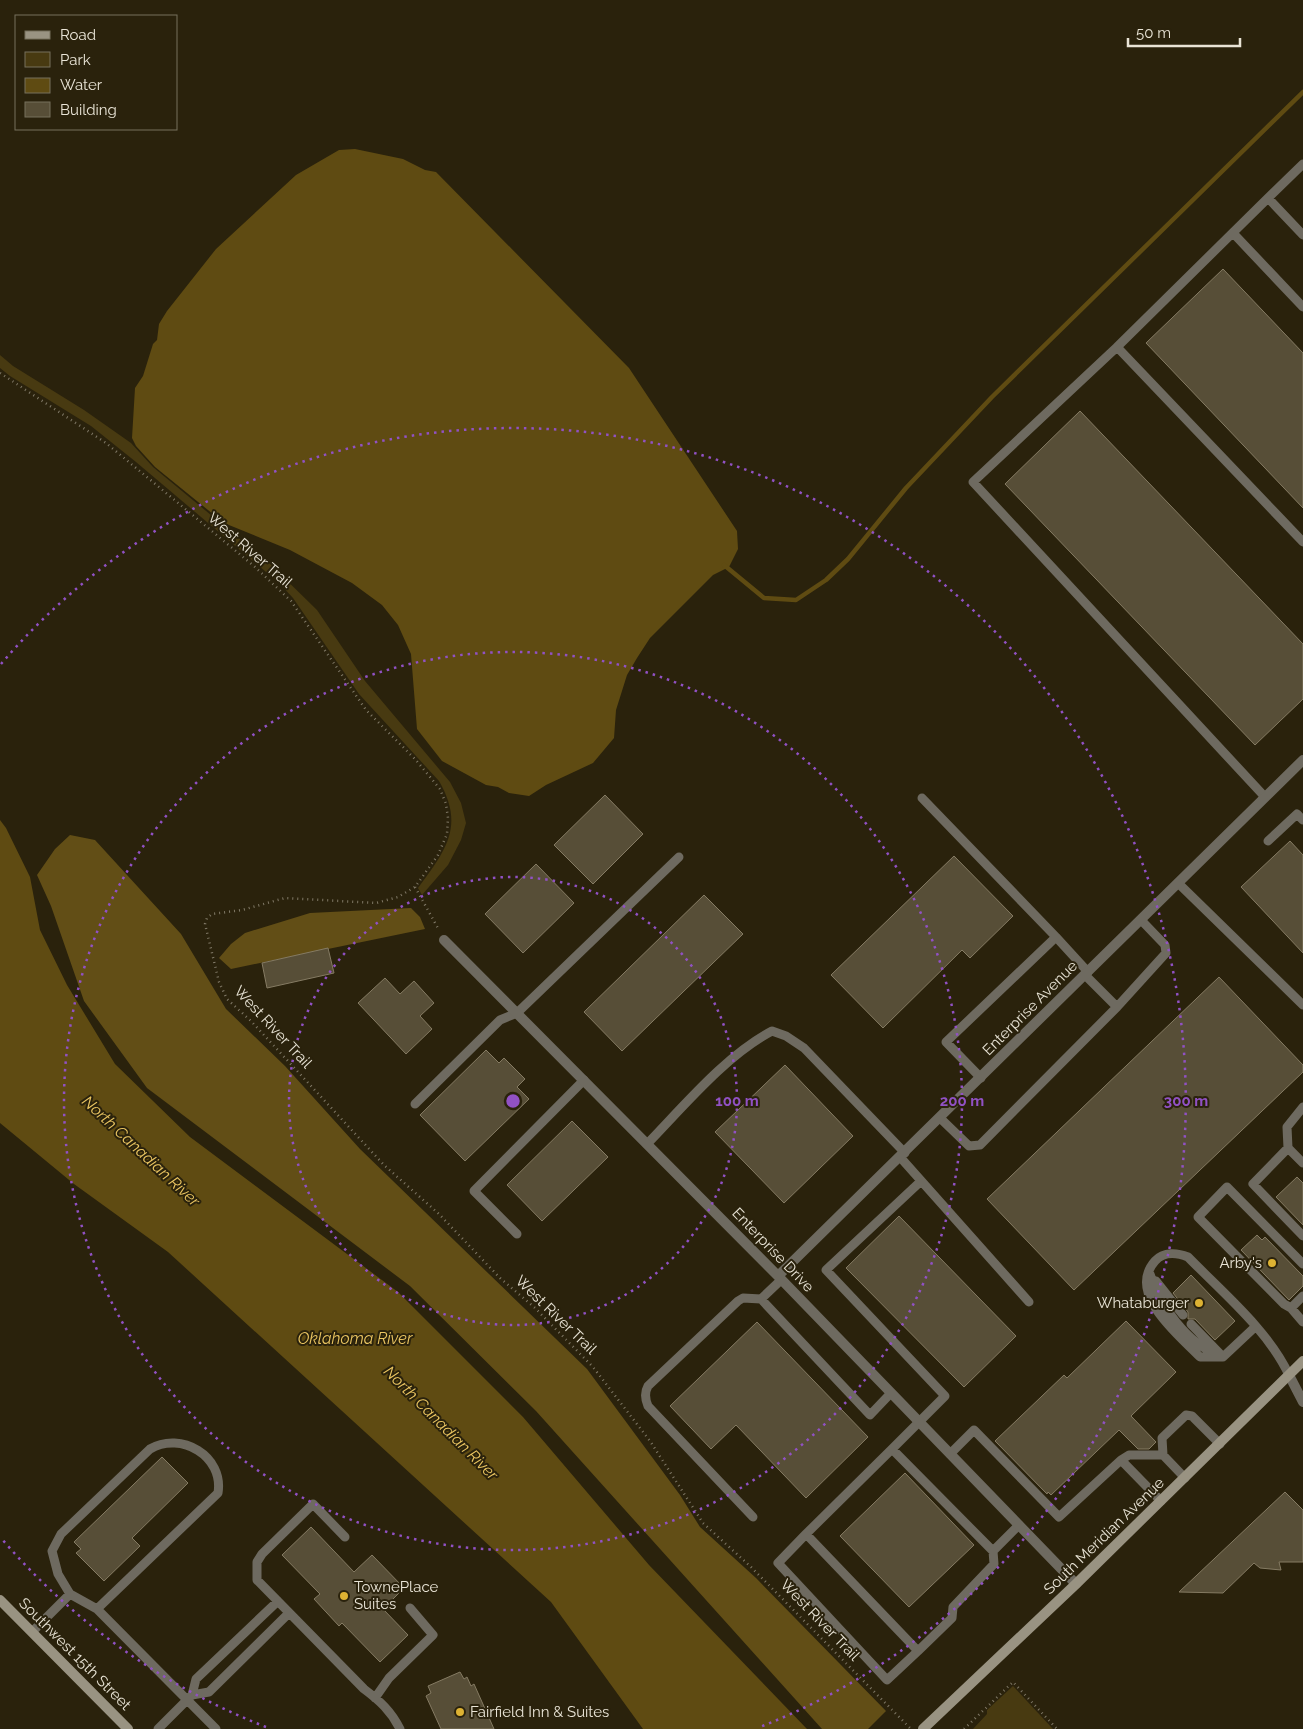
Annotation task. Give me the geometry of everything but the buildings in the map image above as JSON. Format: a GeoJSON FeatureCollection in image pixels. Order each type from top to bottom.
{"type":"FeatureCollection","features":[{"type":"Feature","properties":{"kind":"main road","name":"South Meridian Avenue"},"geometry":{"type":"LineString","coordinates":[[923,1729],[1161,1502],[1303,1361]]}},
{"type":"Feature","properties":{"kind":"main road","name":"Southwest 15th Street"},"geometry":{"type":"LineString","coordinates":[[0,1600],[128,1729]]}},
{"type":"Feature","properties":{"kind":"street","name":"Enterprise Avenue"},"geometry":{"type":"LineString","coordinates":[[780,1278],[902,1155],[1303,760]]}},
{"type":"Feature","properties":{"kind":"street","name":"Enterprise Drive"},"geometry":{"type":"LineString","coordinates":[[444,940],[780,1278],[1076,1584]]}},
{"type":"Feature","properties":{"kind":"street"},"geometry":{"type":"LineString","coordinates":[[1289,1375],[1303,1402]]}},
{"type":"Feature","properties":{"kind":"lane"},"geometry":{"type":"LineString","coordinates":[[1265,797],[974,482],[1117,346],[1303,164]]}},
{"type":"Feature","properties":{"kind":"lane"},"geometry":{"type":"LineString","coordinates":[[1268,198],[1303,235]]}},
{"type":"Feature","properties":{"kind":"lane"},"geometry":{"type":"LineString","coordinates":[[1233,233],[1303,307]]}},
{"type":"Feature","properties":{"kind":"lane"},"geometry":{"type":"LineString","coordinates":[[1117,346],[1303,542]]}},
{"type":"Feature","properties":{"kind":"lane"},"geometry":{"type":"LineString","coordinates":[[922,798],[1056,937],[1086,974],[1117,1007]]}},
{"type":"Feature","properties":{"kind":"lane"},"geometry":{"type":"LineString","coordinates":[[1268,841],[1297,814],[1303,820]]}},
{"type":"Feature","properties":{"kind":"lane"},"geometry":{"type":"LineString","coordinates":[[415,1104],[500,1020],[517,1013],[679,857]]}},
{"type":"Feature","properties":{"kind":"lane"},"geometry":{"type":"LineString","coordinates":[[1178,883],[1303,1005]]}},
{"type":"Feature","properties":{"kind":"lane"},"geometry":{"type":"LineString","coordinates":[[940,1118],[969,1146],[980,1145],[1117,1007],[1166,953],[1165,945],[1141,920]]}},
{"type":"Feature","properties":{"kind":"lane"},"geometry":{"type":"LineString","coordinates":[[981,1078],[946,1042],[1056,937]]}},
{"type":"Feature","properties":{"kind":"lane"},"geometry":{"type":"LineString","coordinates":[[647,1144],[716,1075],[755,1040],[772,1031],[786,1036],[804,1048],[902,1155],[920,1182],[1029,1302]]}},
{"type":"Feature","properties":{"kind":"lane"},"geometry":{"type":"LineString","coordinates":[[517,1234],[474,1191],[584,1080]]}},
{"type":"Feature","properties":{"kind":"lane"},"geometry":{"type":"LineString","coordinates":[[1303,1107],[1287,1127],[1288,1148],[1303,1163]]}},
{"type":"Feature","properties":{"kind":"lane"},"geometry":{"type":"LineString","coordinates":[[1288,1148],[1253,1184],[1303,1236]]}},
{"type":"Feature","properties":{"kind":"lane"},"geometry":{"type":"LineString","coordinates":[[892,1449],[993,1551],[994,1564],[953,1607],[952,1618],[887,1680],[778,1563],[806,1534],[945,1396],[826,1270],[920,1182]]}},
{"type":"Feature","properties":{"kind":"lane"},"geometry":{"type":"LineString","coordinates":[[1303,1264],[1227,1187],[1198,1217],[1303,1322]]}},
{"type":"Feature","properties":{"kind":"lane"},"geometry":{"type":"LineString","coordinates":[[1255,1327],[1223,1357],[1200,1357],[1158,1313],[1146,1292],[1149,1270],[1156,1260],[1164,1255],[1177,1253],[1188,1257],[1255,1327],[1279,1354],[1289,1375]]}},
{"type":"Feature","properties":{"kind":"lane"},"geometry":{"type":"LineString","coordinates":[[1149,1270],[1164,1295],[1183,1315]]}},
{"type":"Feature","properties":{"kind":"lane"},"geometry":{"type":"LineString","coordinates":[[761,1299],[780,1278]]}},
{"type":"Feature","properties":{"kind":"lane"},"geometry":{"type":"LineString","coordinates":[[1291,1308],[1303,1296]]}},
{"type":"Feature","properties":{"kind":"lane"},"geometry":{"type":"LineString","coordinates":[[753,1517],[648,1406],[645,1391],[738,1301],[743,1298],[761,1299],[870,1414],[891,1393]]}},
{"type":"Feature","properties":{"kind":"lane"},"geometry":{"type":"LineString","coordinates":[[1191,1324],[1223,1357]]}},
{"type":"Feature","properties":{"kind":"lane"},"geometry":{"type":"LineString","coordinates":[[1185,1478],[1163,1456],[1162,1438],[1186,1415],[1192,1416],[1220,1444]]}},
{"type":"Feature","properties":{"kind":"lane"},"geometry":{"type":"LineString","coordinates":[[950,1454],[974,1430],[1059,1518],[1121,1460],[1129,1455],[1163,1456]]}},
{"type":"Feature","properties":{"kind":"lane"},"geometry":{"type":"LineString","coordinates":[[97,1610],[218,1493],[220,1480],[217,1470],[202,1454],[182,1444],[171,1442],[160,1443],[150,1448],[61,1534],[52,1551],[53,1561],[70,1594],[97,1610],[190,1697],[216,1729]]}},
{"type":"Feature","properties":{"kind":"lane"},"geometry":{"type":"LineString","coordinates":[[1121,1460],[1161,1502]]}},
{"type":"Feature","properties":{"kind":"lane"},"geometry":{"type":"LineString","coordinates":[[344,1537],[313,1504],[268,1547],[257,1562],[257,1580],[364,1689],[392,1713],[400,1729]]}},
{"type":"Feature","properties":{"kind":"lane"},"geometry":{"type":"LineString","coordinates":[[993,1551],[1019,1525]]}},
{"type":"Feature","properties":{"kind":"lane"},"geometry":{"type":"LineString","coordinates":[[806,1534],[918,1651]]}},
{"type":"Feature","properties":{"kind":"lane"},"geometry":{"type":"LineString","coordinates":[[32,1632],[70,1594]]}},
{"type":"Feature","properties":{"kind":"lane"},"geometry":{"type":"LineString","coordinates":[[158,1729],[190,1697],[196,1680],[278,1601]]}},
{"type":"Feature","properties":{"kind":"lane"},"geometry":{"type":"LineString","coordinates":[[375,1698],[389,1678],[433,1635],[410,1608]]}},
{"type":"Feature","properties":{"kind":"lane"},"geometry":{"type":"LineString","coordinates":[[190,1697],[209,1692],[289,1614]]}},
{"type":"Feature","properties":{"kind":"lane"},"geometry":{"type":"LineString","coordinates":[[231,1646],[243,1658]]}},
{"type":"Feature","properties":{"kind":"path","name":"West River Trail"},"geometry":{"type":"LineString","coordinates":[[0,373],[106,443],[255,567],[292,601],[366,710],[415,759],[440,790],[446,804],[448,818],[447,834],[438,855],[415,887],[398,897],[376,903],[285,898],[242,910],[212,914],[207,918],[206,929],[219,982],[227,999],[252,1021],[384,1165],[439,1214],[500,1278],[535,1308],[593,1367],[650,1441],[703,1523],[750,1566],[911,1729]]}},
{"type":"Feature","properties":{"kind":"path"},"geometry":{"type":"LineString","coordinates":[[415,887],[444,940]]}},
{"type":"Feature","properties":{"kind":"path"},"geometry":{"type":"LineString","coordinates":[[964,1729],[1013,1682],[1057,1729]]}},
{"type":"Feature","properties":{"kind":"green space"},"geometry":{"type":"Polygon","coordinates":[[[0,355],[13,366],[84,410],[131,443],[153,467],[270,564],[317,610],[365,681],[450,782],[461,803],[466,823],[461,840],[448,865],[422,895],[418,888],[444,849],[451,825],[451,811],[439,781],[359,694],[293,598],[279,583],[91,426],[0,368],[0,355]]]}},
{"type":"Feature","properties":{"kind":"green space"},"geometry":{"type":"Polygon","coordinates":[[[1013,1686],[1053,1729],[973,1729],[987,1714],[987,1710],[1013,1686]]]}},
{"type":"Feature","properties":{"kind":"shaded area"},"geometry":{"type":"Polygon","coordinates":[[[70,835],[95,840],[181,934],[226,1009],[285,1066],[360,1149],[587,1369],[680,1495],[700,1527],[756,1578],[886,1711],[868,1729],[822,1729],[536,1411],[410,1286],[147,1088],[84,1001],[51,906],[37,875],[55,849],[70,835]]]}},
{"type":"Feature","properties":{"kind":"shaded area"},"geometry":{"type":"Polygon","coordinates":[[[411,908],[420,917],[425,929],[231,969],[219,958],[231,944],[245,933],[310,913],[411,908]]]}},
{"type":"Feature","properties":{"kind":"water"},"geometry":{"type":"Polygon","coordinates":[[[355,149],[403,159],[425,170],[436,172],[629,368],[737,531],[738,549],[729,567],[713,575],[650,638],[637,658],[627,675],[616,710],[614,738],[593,763],[546,785],[529,796],[509,793],[498,787],[486,785],[442,761],[417,729],[411,654],[398,625],[382,605],[352,583],[290,550],[224,523],[155,467],[136,446],[132,438],[135,388],[143,376],[153,344],[157,340],[159,324],[167,311],[216,249],[296,175],[339,150],[355,149]]]}},
{"type":"Feature","properties":{"kind":"water","name":"Oklahoma River"},"geometry":{"type":"Polygon","coordinates":[[[0,820],[6,828],[30,877],[40,930],[67,985],[115,1064],[190,1137],[398,1292],[523,1417],[649,1565],[807,1729],[643,1729],[551,1602],[168,1252],[74,1184],[0,1123],[0,820]]]}},
{"type":"Feature","properties":{"kind":"waterway"},"geometry":{"type":"LineString","coordinates":[[724,565],[764,598],[796,600],[826,580],[848,559],[906,488],[992,397],[1303,92]]}},
{"type":"Feature","properties":{"kind":"place","name":"Arby's"},"geometry":{"type":"Point","coordinates":[1272,1263]}},
{"type":"Feature","properties":{"kind":"place","name":"Whataburger"},"geometry":{"type":"Point","coordinates":[1199,1303]}},
{"type":"Feature","properties":{"kind":"place","name":"TownePlace Suites"},"geometry":{"type":"Point","coordinates":[344,1596]}},
{"type":"Feature","properties":{"kind":"place","name":"Fairfield Inn & Suites"},"geometry":{"type":"Point","coordinates":[460,1712]}},
{"type":"Feature","properties":{"kind":"water label","name":"North Canadian River"},"geometry":{"type":"Point","coordinates":[141,1151]}},
{"type":"Feature","properties":{"kind":"water label","name":"North Canadian River"},"geometry":{"type":"Point","coordinates":[441,1423]}}]}
